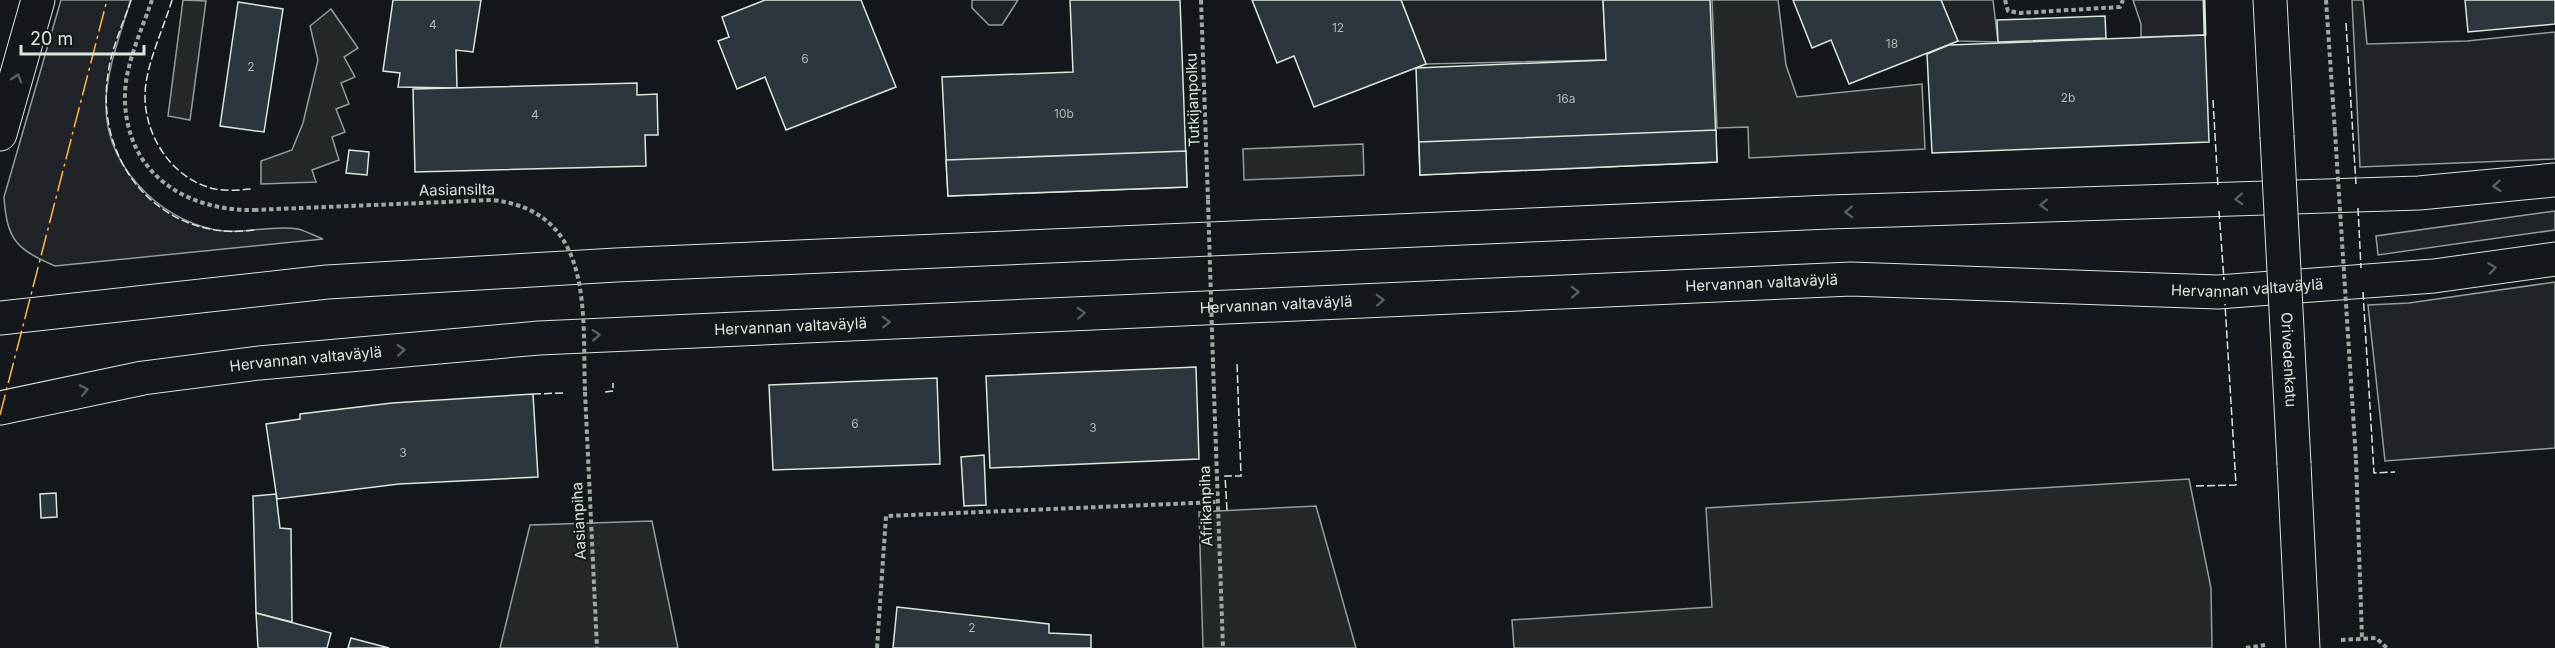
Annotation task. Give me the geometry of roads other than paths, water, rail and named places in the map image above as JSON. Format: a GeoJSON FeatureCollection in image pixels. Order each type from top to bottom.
{"type":"FeatureCollection","features":[{"type":"Feature","properties":{"kind":"main road"},"geometry":{"type":"LineString","coordinates":[[0,134],[38,0]]}},
{"type":"Feature","properties":{"kind":"main road","name":"Orivedenkatu"},"geometry":{"type":"LineString","coordinates":[[2270,0],[2303,648]]}},
{"type":"Feature","properties":{"kind":"main road"},"geometry":{"type":"LineString","coordinates":[[0,318],[327,282],[616,265],[1817,213],[2419,193],[2555,180]]}},
{"type":"Feature","properties":{"kind":"main road","name":"Hervannan valtaväylä"},"geometry":{"type":"LineString","coordinates":[[0,408],[143,378],[248,364],[539,338],[1851,279],[2218,292],[2434,276],[2555,259]]}}]}
